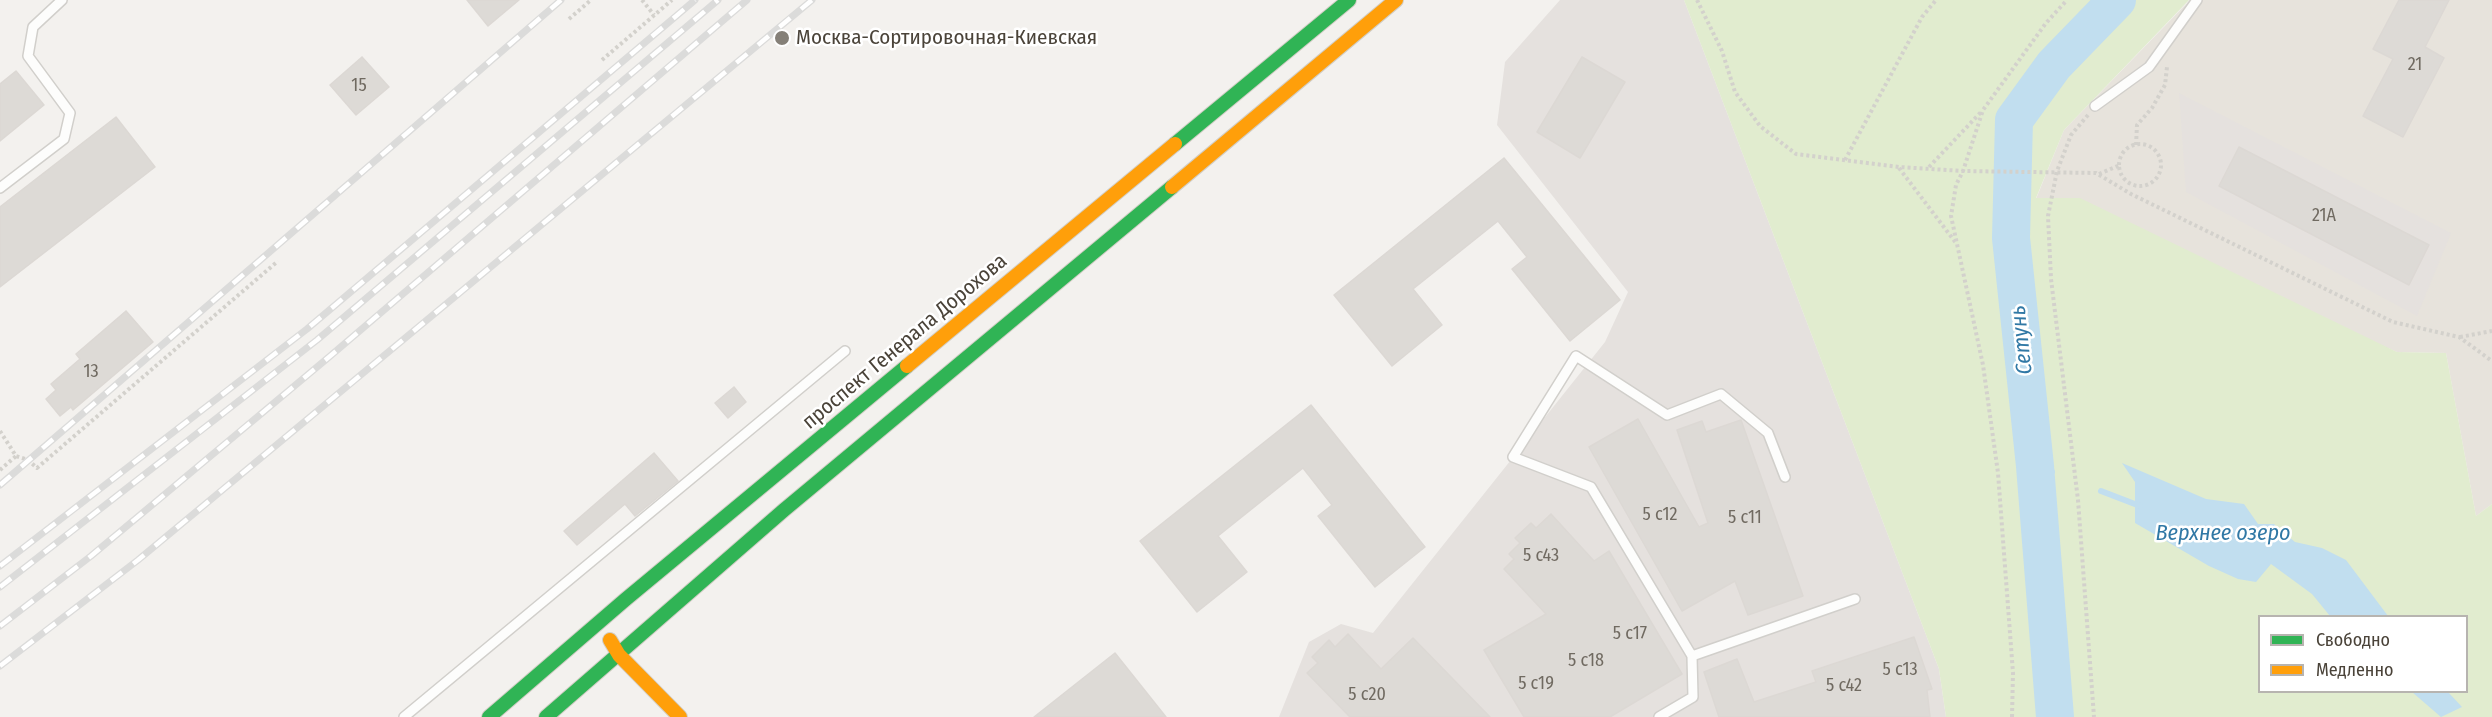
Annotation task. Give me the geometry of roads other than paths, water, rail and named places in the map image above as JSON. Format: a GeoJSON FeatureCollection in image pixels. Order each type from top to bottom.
{"type":"FeatureCollection","features":[{"type":"Feature","properties":{"kind":"main road","name":"проспект Генерала Дорохова"},"geometry":{"type":"LineString","coordinates":[[489,717],[627,599],[1349,0]]}},
{"type":"Feature","properties":{"kind":"main road"},"geometry":{"type":"LineString","coordinates":[[546,717],[784,510],[1396,0]]}},
{"type":"Feature","properties":{"kind":"main road"},"geometry":{"type":"LineString","coordinates":[[627,599],[608,632],[612,647],[680,717]]}},
{"type":"Feature","properties":{"kind":"lane"},"geometry":{"type":"LineString","coordinates":[[0,188],[64,139],[70,113],[28,56],[33,27],[62,0]]}},
{"type":"Feature","properties":{"kind":"lane"},"geometry":{"type":"LineString","coordinates":[[2095,106],[2149,67],[2197,0]]}},
{"type":"Feature","properties":{"kind":"lane"},"geometry":{"type":"LineString","coordinates":[[404,717],[845,351]]}},
{"type":"Feature","properties":{"kind":"lane"},"geometry":{"type":"LineString","coordinates":[[1659,717],[1693,697],[1692,656],[1591,487],[1513,457],[1576,356],[1667,415],[1721,394],[1768,433],[1785,477]]}},
{"type":"Feature","properties":{"kind":"lane"},"geometry":{"type":"LineString","coordinates":[[1692,656],[1855,599]]}},
{"type":"Feature","properties":{"kind":"water","name":"Верхнее озеро"},"geometry":{"type":"Polygon","coordinates":[[[2122,463],[2206,499],[2244,504],[2258,524],[2274,524],[2295,542],[2322,548],[2346,560],[2387,615],[2329,615],[2312,594],[2271,564],[2256,582],[2238,579],[2209,566],[2135,523],[2135,482],[2122,463]]]}},
{"type":"Feature","properties":{"kind":"water"},"geometry":{"type":"Polygon","coordinates":[[[2413,693],[2449,693],[2462,707],[2441,717],[2413,693]]]}},
{"type":"Feature","properties":{"kind":"waterway","name":"Сетунь"},"geometry":{"type":"LineString","coordinates":[[2055,717],[2035,466],[2011,238],[2014,120],[2054,65],[2117,0]]}},
{"type":"Feature","properties":{"kind":"waterway"},"geometry":{"type":"LineString","coordinates":[[2035,466],[2052,472]]}},
{"type":"Feature","properties":{"kind":"waterway"},"geometry":{"type":"LineString","coordinates":[[2101,491],[2140,506]]}},
{"type":"Feature","properties":{"kind":"railway"},"geometry":{"type":"LineString","coordinates":[[0,485],[561,0]]}},
{"type":"Feature","properties":{"kind":"railway"},"geometry":{"type":"LineString","coordinates":[[0,566],[307,329],[695,0]]}},
{"type":"Feature","properties":{"kind":"railway"},"geometry":{"type":"LineString","coordinates":[[0,587],[317,340],[718,0]]}},
{"type":"Feature","properties":{"kind":"railway"},"geometry":{"type":"LineString","coordinates":[[0,626],[91,556],[329,357],[747,0]]}},
{"type":"Feature","properties":{"kind":"railway"},"geometry":{"type":"LineString","coordinates":[[0,666],[138,560],[812,0]]}},
{"type":"Feature","properties":{"kind":"place","name":"Москва-Сортировочная-Киевская"},"geometry":{"type":"Point","coordinates":[782,38]}}]}
